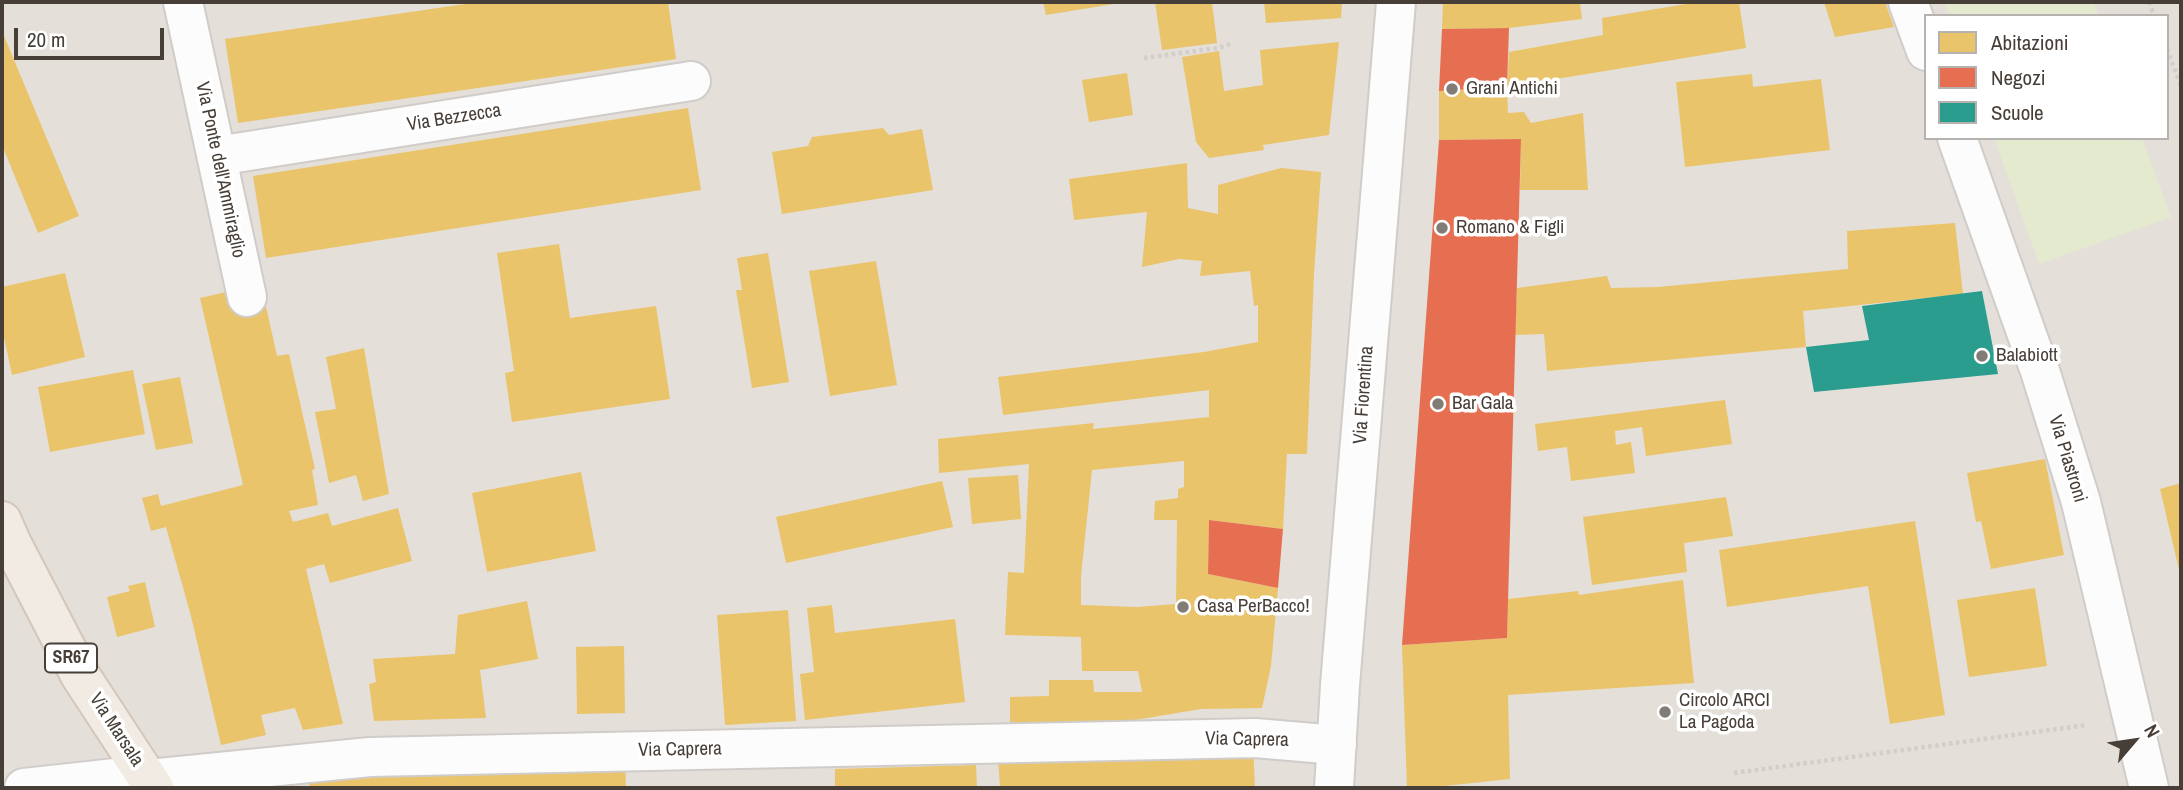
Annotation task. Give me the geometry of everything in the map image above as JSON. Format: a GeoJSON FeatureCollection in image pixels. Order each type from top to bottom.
{"type":"FeatureCollection","features":[{"type":"Feature","properties":{"kind":"main road","name":"Via Marsala"},"geometry":{"type":"LineString","coordinates":[[2,521],[80,675],[151,784]]}},
{"type":"Feature","properties":{"kind":"street","name":"Via Ponte dell'Ammiraglio"},"geometry":{"type":"LineString","coordinates":[[183,2],[247,297]]}},
{"type":"Feature","properties":{"kind":"street","name":"Via Fiorentina"},"geometry":{"type":"LineString","coordinates":[[1334,788],[1396,2]]}},
{"type":"Feature","properties":{"kind":"street"},"geometry":{"type":"LineString","coordinates":[[1908,2],[1924,46]]}},
{"type":"Feature","properties":{"kind":"street","name":"Via Bezzecca"},"geometry":{"type":"LineString","coordinates":[[217,156],[691,81]]}},
{"type":"Feature","properties":{"kind":"street","name":"Via Piastroni"},"geometry":{"type":"LineString","coordinates":[[1958,140],[2041,374],[2081,502],[2148,788]]}},
{"type":"Feature","properties":{"kind":"street","name":"Via Caprera"},"geometry":{"type":"LineString","coordinates":[[24,788],[116,778],[151,784],[370,757],[1255,738],[1336,745]]}},
{"type":"Feature","properties":{"kind":"path"},"geometry":{"type":"LineString","coordinates":[[1144,58],[1218,48],[1233,43]]}},
{"type":"Feature","properties":{"kind":"path"},"geometry":{"type":"LineString","coordinates":[[2169,54],[2181,86]]}},
{"type":"Feature","properties":{"kind":"path"},"geometry":{"type":"LineString","coordinates":[[1734,773],[2131,719]]}},
{"type":"Feature","properties":{"kind":"shaded area"},"geometry":{"type":"Polygon","coordinates":[[[2,2],[2181,2],[2181,788],[2,788],[2,2]]]}},
{"type":"Feature","properties":{"kind":"green space"},"geometry":{"type":"Polygon","coordinates":[[[1945,2],[2093,2],[2098,14],[1949,14],[1945,2]]]}},
{"type":"Feature","properties":{"kind":"green space"},"geometry":{"type":"Polygon","coordinates":[[[1995,140],[2143,140],[2171,217],[2039,264],[1995,140]]]}},
{"type":"Feature","properties":{"kind":"building: Abitazioni"},"geometry":{"type":"Polygon","coordinates":[[[479,2],[668,2],[676,59],[238,123],[225,39],[479,2]]]}},
{"type":"Feature","properties":{"kind":"building: Abitazioni"},"geometry":{"type":"Polygon","coordinates":[[[1043,2],[1120,2],[1120,3],[1046,15],[1043,2]]]}},
{"type":"Feature","properties":{"kind":"building: Abitazioni"},"geometry":{"type":"Polygon","coordinates":[[[1155,2],[1212,2],[1217,43],[1162,50],[1155,2]]]}},
{"type":"Feature","properties":{"kind":"building: Abitazioni"},"geometry":{"type":"Polygon","coordinates":[[[1264,2],[1342,2],[1341,18],[1266,23],[1264,2]]]}},
{"type":"Feature","properties":{"kind":"building: Abitazioni"},"geometry":{"type":"Polygon","coordinates":[[[1443,2],[1580,2],[1582,19],[1509,28],[1442,29],[1443,2]]]}},
{"type":"Feature","properties":{"kind":"building: Abitazioni"},"geometry":{"type":"Polygon","coordinates":[[[1698,2],[1739,2],[1746,48],[1507,87],[1509,52],[1603,35],[1602,18],[1698,2]]]}},
{"type":"Feature","properties":{"kind":"building: Abitazioni"},"geometry":{"type":"Polygon","coordinates":[[[1824,2],[1885,2],[1894,27],[1835,37],[1824,2]]]}},
{"type":"Feature","properties":{"kind":"building: Abitazioni"},"geometry":{"type":"Polygon","coordinates":[[[2,31],[79,216],[38,233],[2,145],[2,31]]]}},
{"type":"Feature","properties":{"kind":"building: Abitazioni"},"geometry":{"type":"Polygon","coordinates":[[[1339,42],[1329,135],[1263,145],[1264,150],[1209,158],[1196,142],[1182,57],[1219,51],[1224,91],[1263,85],[1260,50],[1339,42]]]}},
{"type":"Feature","properties":{"kind":"building: Abitazioni"},"geometry":{"type":"Polygon","coordinates":[[[1127,73],[1133,115],[1089,122],[1082,80],[1127,73]]]}},
{"type":"Feature","properties":{"kind":"building: Abitazioni"},"geometry":{"type":"Polygon","coordinates":[[[1752,74],[1753,87],[1821,79],[1830,150],[1685,167],[1676,82],[1752,74]]]}},
{"type":"Feature","properties":{"kind":"building: Abitazioni"},"geometry":{"type":"Polygon","coordinates":[[[1507,87],[1508,113],[1524,112],[1531,123],[1583,113],[1588,190],[1520,190],[1521,139],[1439,140],[1439,91],[1507,87]]]}},
{"type":"Feature","properties":{"kind":"building: Abitazioni"},"geometry":{"type":"Polygon","coordinates":[[[688,108],[701,190],[266,258],[253,176],[688,108]]]}},
{"type":"Feature","properties":{"kind":"building: Abitazioni"},"geometry":{"type":"Polygon","coordinates":[[[883,128],[889,135],[922,129],[933,190],[782,214],[772,152],[808,146],[812,137],[883,128]]]}},
{"type":"Feature","properties":{"kind":"building: Abitazioni"},"geometry":{"type":"Polygon","coordinates":[[[1187,163],[1188,208],[1218,214],[1218,185],[1281,168],[1321,172],[1307,454],[1287,454],[1283,529],[1209,520],[1208,574],[1278,588],[1271,666],[1262,708],[1201,709],[1123,722],[1010,722],[1010,697],[1049,696],[1049,680],[1093,680],[1094,692],[1142,692],[1138,671],[1082,671],[1081,637],[1005,635],[1008,572],[1024,573],[1029,464],[939,473],[938,439],[1094,423],[1093,429],[1209,417],[1209,390],[1003,415],[998,377],[1204,352],[1258,342],[1258,305],[1254,306],[1250,271],[1200,276],[1202,261],[1179,259],[1142,267],[1147,212],[1074,220],[1069,179],[1187,163]],[[1184,461],[1092,470],[1081,576],[1081,605],[1137,607],[1176,604],[1177,520],[1154,520],[1155,501],[1178,498],[1178,489],[1184,487],[1184,461]]]}},
{"type":"Feature","properties":{"kind":"building: Abitazioni"},"geometry":{"type":"Polygon","coordinates":[[[1955,223],[1963,294],[1803,311],[1806,347],[1547,371],[1544,334],[1515,335],[1517,288],[1607,276],[1611,288],[1658,287],[1848,269],[1847,231],[1955,223]]]}},
{"type":"Feature","properties":{"kind":"building: Abitazioni"},"geometry":{"type":"Polygon","coordinates":[[[559,244],[570,318],[656,306],[670,399],[512,422],[505,373],[514,371],[497,253],[559,244]]]}},
{"type":"Feature","properties":{"kind":"building: Abitazioni"},"geometry":{"type":"Polygon","coordinates":[[[768,253],[789,382],[752,388],[736,290],[742,290],[737,258],[768,253]]]}},
{"type":"Feature","properties":{"kind":"building: Abitazioni"},"geometry":{"type":"Polygon","coordinates":[[[876,261],[897,385],[830,396],[809,271],[876,261]]]}},
{"type":"Feature","properties":{"kind":"building: Abitazioni"},"geometry":{"type":"Polygon","coordinates":[[[65,273],[85,357],[12,375],[2,328],[2,287],[65,273]]]}},
{"type":"Feature","properties":{"kind":"building: Abitazioni"},"geometry":{"type":"Polygon","coordinates":[[[261,284],[277,356],[289,354],[315,469],[312,470],[318,505],[289,511],[293,522],[328,513],[332,526],[398,508],[412,561],[330,583],[324,564],[306,569],[343,724],[303,730],[295,708],[261,715],[266,735],[221,745],[191,616],[166,527],[151,531],[142,498],[158,494],[161,506],[243,485],[200,298],[261,284]]]}},
{"type":"Feature","properties":{"kind":"building: Abitazioni"},"geometry":{"type":"Polygon","coordinates":[[[364,348],[389,494],[363,501],[356,475],[329,483],[315,412],[336,409],[326,357],[364,348]]]}},
{"type":"Feature","properties":{"kind":"building: Abitazioni"},"geometry":{"type":"Polygon","coordinates":[[[133,370],[145,434],[50,452],[38,387],[133,370]]]}},
{"type":"Feature","properties":{"kind":"building: Abitazioni"},"geometry":{"type":"Polygon","coordinates":[[[180,377],[193,443],[156,450],[142,384],[180,377]]]}},
{"type":"Feature","properties":{"kind":"building: Abitazioni"},"geometry":{"type":"Polygon","coordinates":[[[1725,400],[1732,444],[1646,456],[1642,427],[1615,431],[1616,445],[1631,442],[1635,473],[1571,481],[1567,447],[1538,451],[1535,424],[1725,400]]]}},
{"type":"Feature","properties":{"kind":"building: Abitazioni"},"geometry":{"type":"Polygon","coordinates":[[[2045,459],[2064,555],[1991,569],[1981,521],[1976,522],[1967,473],[2045,459]]]}},
{"type":"Feature","properties":{"kind":"building: Abitazioni"},"geometry":{"type":"Polygon","coordinates":[[[581,472],[596,551],[487,572],[472,493],[581,472]]]}},
{"type":"Feature","properties":{"kind":"building: Abitazioni"},"geometry":{"type":"Polygon","coordinates":[[[1018,475],[1021,519],[972,524],[968,478],[1018,475]]]}},
{"type":"Feature","properties":{"kind":"building: Abitazioni"},"geometry":{"type":"Polygon","coordinates":[[[942,481],[953,527],[786,563],[776,517],[942,481]]]}},
{"type":"Feature","properties":{"kind":"building: Abitazioni"},"geometry":{"type":"Polygon","coordinates":[[[2181,483],[2181,574],[2180,574],[2160,489],[2181,483]]]}},
{"type":"Feature","properties":{"kind":"building: Abitazioni"},"geometry":{"type":"Polygon","coordinates":[[[1726,497],[1733,536],[1684,543],[1687,572],[1592,585],[1583,517],[1726,497]]]}},
{"type":"Feature","properties":{"kind":"building: Abitazioni"},"geometry":{"type":"Polygon","coordinates":[[[1915,521],[1945,715],[1890,724],[1868,586],[1727,607],[1719,550],[1915,521]]]}},
{"type":"Feature","properties":{"kind":"building: Abitazioni"},"geometry":{"type":"Polygon","coordinates":[[[1683,580],[1694,683],[1508,695],[1510,779],[1407,788],[1402,645],[1507,638],[1508,599],[1578,591],[1579,595],[1683,580]]]}},
{"type":"Feature","properties":{"kind":"building: Abitazioni"},"geometry":{"type":"Polygon","coordinates":[[[145,582],[155,627],[117,637],[107,597],[130,591],[128,586],[145,582]]]}},
{"type":"Feature","properties":{"kind":"building: Abitazioni"},"geometry":{"type":"Polygon","coordinates":[[[2035,588],[2047,666],[1969,677],[1957,600],[2035,588]]]}},
{"type":"Feature","properties":{"kind":"building: Abitazioni"},"geometry":{"type":"Polygon","coordinates":[[[527,601],[538,659],[480,670],[486,718],[374,721],[369,684],[376,682],[373,659],[455,654],[458,615],[527,601]]]}},
{"type":"Feature","properties":{"kind":"building: Abitazioni"},"geometry":{"type":"Polygon","coordinates":[[[832,605],[835,633],[955,619],[965,702],[805,720],[800,674],[814,672],[807,608],[832,605]]]}},
{"type":"Feature","properties":{"kind":"building: Abitazioni"},"geometry":{"type":"Polygon","coordinates":[[[788,610],[796,721],[725,725],[717,615],[788,610]]]}},
{"type":"Feature","properties":{"kind":"building: Abitazioni"},"geometry":{"type":"Polygon","coordinates":[[[624,646],[625,713],[577,714],[576,647],[624,646]]]}},
{"type":"Feature","properties":{"kind":"building: Abitazioni"},"geometry":{"type":"Polygon","coordinates":[[[1253,745],[1255,788],[1000,788],[998,757],[1253,745]]]}},
{"type":"Feature","properties":{"kind":"building: Abitazioni"},"geometry":{"type":"Polygon","coordinates":[[[625,761],[626,788],[310,788],[309,783],[416,768],[625,761]]]}},
{"type":"Feature","properties":{"kind":"building: Abitazioni"},"geometry":{"type":"Polygon","coordinates":[[[976,765],[977,788],[835,788],[835,769],[976,765]]]}},
{"type":"Feature","properties":{"kind":"building: Negozi"},"geometry":{"type":"Polygon","coordinates":[[[1509,28],[1507,87],[1439,91],[1442,29],[1509,28]]]}},
{"type":"Feature","properties":{"kind":"building: Negozi"},"geometry":{"type":"Polygon","coordinates":[[[1521,139],[1507,638],[1402,645],[1439,140],[1521,139]]]}},
{"type":"Feature","properties":{"kind":"building: Negozi"},"geometry":{"type":"Polygon","coordinates":[[[1209,520],[1283,529],[1278,588],[1208,574],[1209,520]]]}},
{"type":"Feature","properties":{"kind":"building: Scuole"},"geometry":{"type":"Polygon","coordinates":[[[1982,291],[1998,374],[1814,392],[1806,347],[1869,340],[1862,306],[1982,291]]]}},
{"type":"Feature","properties":{"kind":"place","name":"Grani Antichi"},"geometry":{"type":"Point","coordinates":[1452,89]}},
{"type":"Feature","properties":{"kind":"place","name":"Romano & Figli"},"geometry":{"type":"Point","coordinates":[1442,228]}},
{"type":"Feature","properties":{"kind":"place","name":"Balabiott"},"geometry":{"type":"Point","coordinates":[1982,356]}},
{"type":"Feature","properties":{"kind":"place","name":"Bar Gala"},"geometry":{"type":"Point","coordinates":[1438,404]}},
{"type":"Feature","properties":{"kind":"place","name":"Casa PerBacco!"},"geometry":{"type":"Point","coordinates":[1183,607]}},
{"type":"Feature","properties":{"kind":"place","name":"Circolo ARCI La Pagoda"},"geometry":{"type":"Point","coordinates":[1665,712]}}]}
